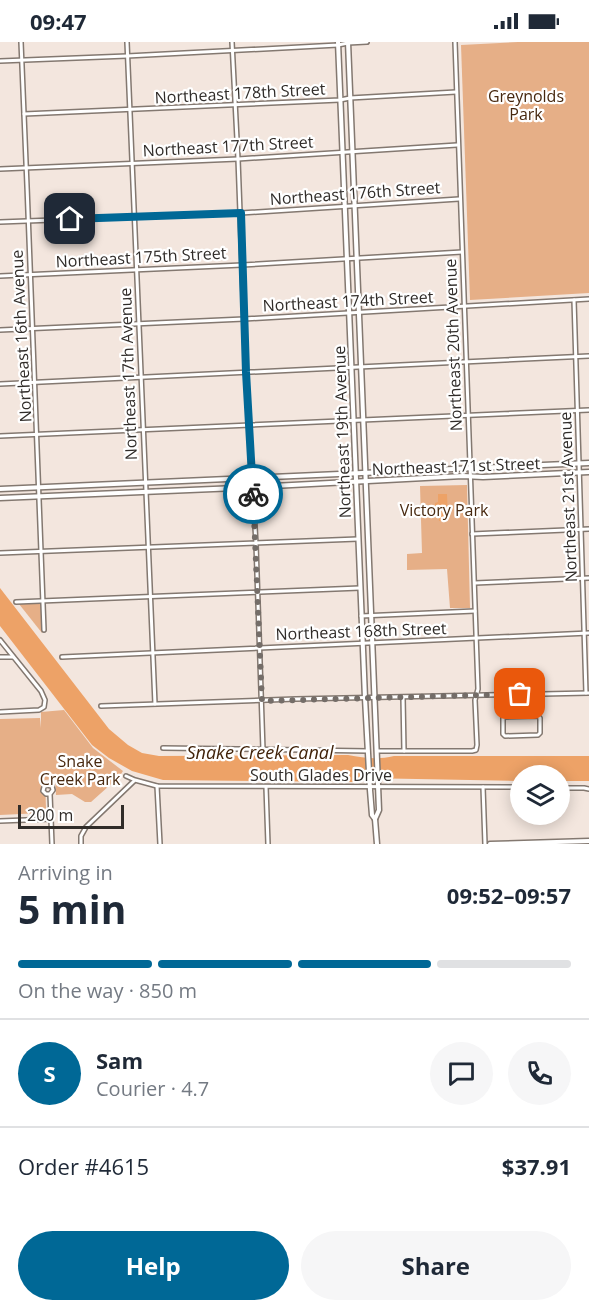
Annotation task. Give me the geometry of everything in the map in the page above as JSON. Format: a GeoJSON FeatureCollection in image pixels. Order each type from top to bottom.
{"type":"FeatureCollection","features":[{"type":"Feature","properties":{"kind":"street","name":"Northeast 16th Avenue"},"geometry":{"type":"LineString","coordinates":[[21,42],[44,630]]}},
{"type":"Feature","properties":{"kind":"street","name":"Northeast 17th Avenue"},"geometry":{"type":"LineString","coordinates":[[127,42],[155,705]]}},
{"type":"Feature","properties":{"kind":"street"},"geometry":{"type":"LineString","coordinates":[[232,42],[263,750]]}},
{"type":"Feature","properties":{"kind":"street","name":"Northeast 19th Avenue"},"geometry":{"type":"LineString","coordinates":[[348,42],[378,779],[379,810],[375,819]]}},
{"type":"Feature","properties":{"kind":"street"},"geometry":{"type":"LineString","coordinates":[[0,61],[367,42]]}},
{"type":"Feature","properties":{"kind":"street","name":"Northeast 20th Avenue"},"geometry":{"type":"LineString","coordinates":[[404,751],[472,751],[476,750],[477,745],[475,583],[459,199],[455,42]]}},
{"type":"Feature","properties":{"kind":"street","name":"Northeast 19th Avenue"},"geometry":{"type":"LineString","coordinates":[[338,44],[365,698],[372,815],[375,819],[377,844]]}},
{"type":"Feature","properties":{"kind":"street","name":"Northeast 178th Street"},"geometry":{"type":"LineString","coordinates":[[24,114],[340,100],[456,92]]}},
{"type":"Feature","properties":{"kind":"street","name":"Northeast 177th Street"},"geometry":{"type":"LineString","coordinates":[[0,170],[458,146]]}},
{"type":"Feature","properties":{"kind":"street","name":"Northeast 176th Street"},"geometry":{"type":"LineString","coordinates":[[0,222],[241,213],[459,199]]}},
{"type":"Feature","properties":{"kind":"street","name":"Northeast 175th Street"},"geometry":{"type":"LineString","coordinates":[[0,276],[462,252]]}},
{"type":"Feature","properties":{"kind":"street","name":"Northeast 174th Street"},"geometry":{"type":"LineString","coordinates":[[0,330],[349,314],[589,299]]}},
{"type":"Feature","properties":{"kind":"street","name":"Northeast 21st Avenue"},"geometry":{"type":"LineString","coordinates":[[574,300],[588,693]]}},
{"type":"Feature","properties":{"kind":"street"},"geometry":{"type":"LineString","coordinates":[[0,384],[589,356]]}},
{"type":"Feature","properties":{"kind":"street"},"geometry":{"type":"LineString","coordinates":[[0,436],[589,410]]}},
{"type":"Feature","properties":{"kind":"street","name":"Northeast 171st Street"},"geometry":{"type":"LineString","coordinates":[[0,489],[589,463]]}},
{"type":"Feature","properties":{"kind":"street","name":"Northeast 171st Street"},"geometry":{"type":"LineString","coordinates":[[0,498],[589,472]]}},
{"type":"Feature","properties":{"kind":"street"},"geometry":{"type":"LineString","coordinates":[[320,475],[321,483]]}},
{"type":"Feature","properties":{"kind":"street"},"geometry":{"type":"LineString","coordinates":[[278,477],[279,486]]}},
{"type":"Feature","properties":{"kind":"street"},"geometry":{"type":"LineString","coordinates":[[357,498],[367,498]]}},
{"type":"Feature","properties":{"kind":"street"},"geometry":{"type":"LineString","coordinates":[[472,534],[589,529]]}},
{"type":"Feature","properties":{"kind":"street"},"geometry":{"type":"LineString","coordinates":[[0,553],[358,539]]}},
{"type":"Feature","properties":{"kind":"street"},"geometry":{"type":"LineString","coordinates":[[359,560],[369,560]]}},
{"type":"Feature","properties":{"kind":"street"},"geometry":{"type":"LineString","coordinates":[[475,583],[589,578]]}},
{"type":"Feature","properties":{"kind":"street"},"geometry":{"type":"LineString","coordinates":[[16,602],[360,588]]}},
{"type":"Feature","properties":{"kind":"street"},"geometry":{"type":"LineString","coordinates":[[362,616],[475,610]]}},
{"type":"Feature","properties":{"kind":"street","name":"Northeast 168th Street"},"geometry":{"type":"LineString","coordinates":[[62,657],[587,633]]}},
{"type":"Feature","properties":{"kind":"street"},"geometry":{"type":"LineString","coordinates":[[0,640],[45,700],[44,707],[39,710],[0,712]]}},
{"type":"Feature","properties":{"kind":"street"},"geometry":{"type":"LineString","coordinates":[[0,657],[13,657]]}},
{"type":"Feature","properties":{"kind":"street"},"geometry":{"type":"LineString","coordinates":[[101,706],[588,693]]}},
{"type":"Feature","properties":{"kind":"street"},"geometry":{"type":"LineString","coordinates":[[520,694],[522,716]]}},
{"type":"Feature","properties":{"kind":"street"},"geometry":{"type":"LineString","coordinates":[[376,751],[404,751],[402,697]]}},
{"type":"Feature","properties":{"kind":"street"},"geometry":{"type":"LineString","coordinates":[[522,716],[540,717],[540,734],[504,735],[503,717],[522,716]]}},
{"type":"Feature","properties":{"kind":"street"},"geometry":{"type":"LineString","coordinates":[[163,748],[368,751]]}},
{"type":"Feature","properties":{"kind":"street","name":"South Glades Drive"},"geometry":{"type":"LineString","coordinates":[[126,776],[157,786],[510,787]]}},
{"type":"Feature","properties":{"kind":"street"},"geometry":{"type":"LineString","coordinates":[[81,844],[81,836],[86,827],[135,780]]}},
{"type":"Feature","properties":{"kind":"street"},"geometry":{"type":"LineString","coordinates":[[157,786],[160,844]]}},
{"type":"Feature","properties":{"kind":"street"},"geometry":{"type":"LineString","coordinates":[[266,787],[268,844]]}},
{"type":"Feature","properties":{"kind":"street"},"geometry":{"type":"LineString","coordinates":[[483,787],[485,844]]}},
{"type":"Feature","properties":{"kind":"street"},"geometry":{"type":"LineString","coordinates":[[570,788],[589,789]]}},
{"type":"Feature","properties":{"kind":"street"},"geometry":{"type":"LineString","coordinates":[[50,794],[52,844]]}},
{"type":"Feature","properties":{"kind":"street"},"geometry":{"type":"LineString","coordinates":[[0,821],[51,819]]}},
{"type":"Feature","properties":{"kind":"street"},"geometry":{"type":"LineString","coordinates":[[490,844],[589,841]]}},
{"type":"Feature","properties":{"kind":"green space","name":"Greynolds Park"},"geometry":{"type":"Polygon","coordinates":[[[589,42],[589,293],[470,300],[461,45],[589,42]]]}},
{"type":"Feature","properties":{"kind":"green space","name":"Victory Park"},"geometry":{"type":"Polygon","coordinates":[[[467,485],[470,608],[450,608],[447,569],[407,570],[407,554],[422,553],[420,486],[467,485]]]}},
{"type":"Feature","properties":{"kind":"green space"},"geometry":{"type":"Polygon","coordinates":[[[41,603],[42,633],[19,604],[41,603]]]}},
{"type":"Feature","properties":{"kind":"green space","name":"Snake Creek Park"},"geometry":{"type":"Polygon","coordinates":[[[64,710],[93,748],[123,771],[91,802],[85,802],[72,794],[56,795],[55,779],[45,780],[46,808],[42,813],[0,815],[0,719],[40,718],[41,728],[41,712],[64,710]]]}},
{"type":"Feature","properties":{"kind":"shaded area"},"geometry":{"type":"Polygon","coordinates":[[[438,494],[447,494],[448,520],[439,521],[438,513],[435,512],[438,494]]]}},
{"type":"Feature","properties":{"kind":"shaded area","name":"Snake Creek Canal"},"geometry":{"type":"Polygon","coordinates":[[[0,588],[109,729],[142,753],[159,756],[348,755],[365,758],[589,756],[589,781],[570,781],[570,765],[510,765],[510,781],[363,778],[354,782],[163,780],[132,771],[92,745],[0,626],[0,588]]]}},
{"type":"Feature","properties":{"kind":"way so far"},"geometry":{"type":"LineString","coordinates":[[253,494],[262,701],[520,694]]}},
{"type":"Feature","properties":{"kind":"route"},"geometry":{"type":"LineString","coordinates":[[70,219],[241,213],[253,494]]}}]}
